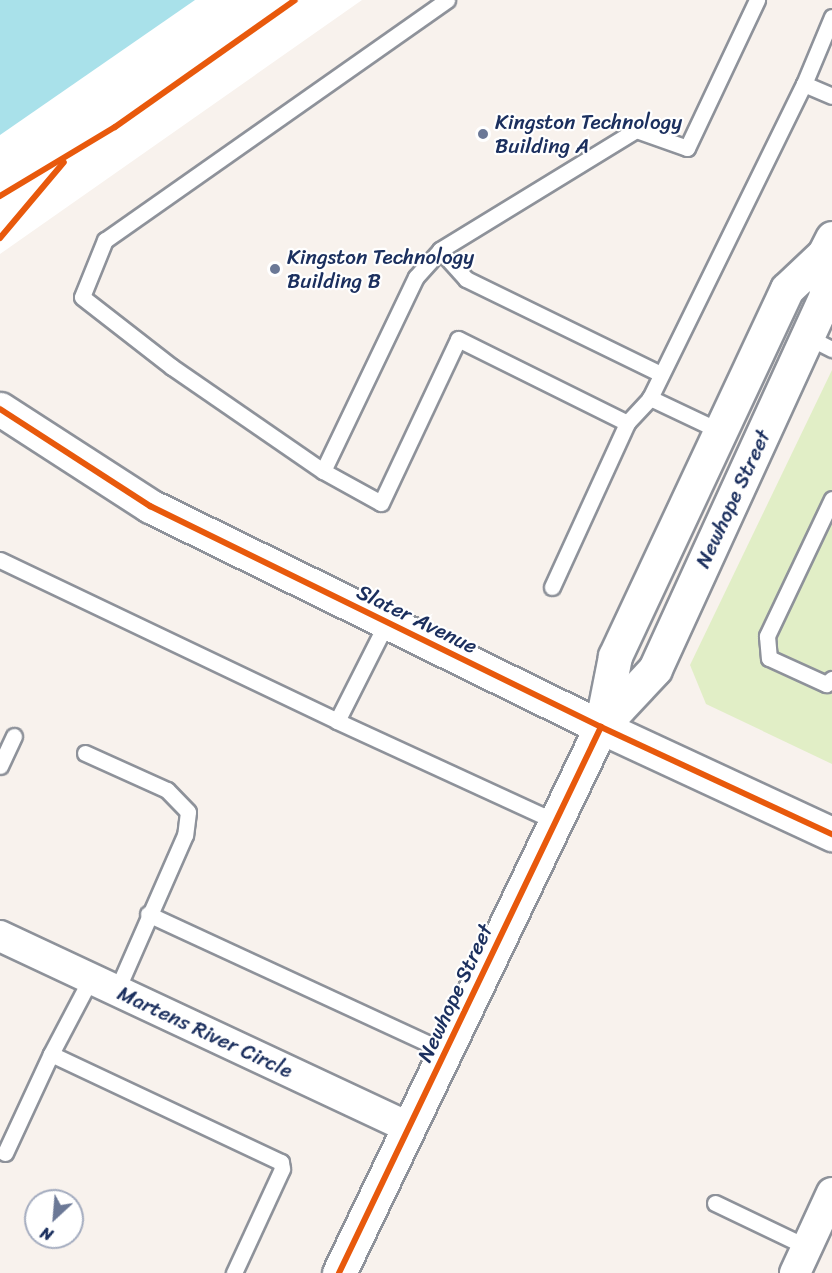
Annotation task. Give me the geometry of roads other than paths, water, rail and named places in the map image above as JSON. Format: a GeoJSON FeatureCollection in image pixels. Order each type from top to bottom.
{"type":"FeatureCollection","features":[{"type":"Feature","properties":{"kind":"street","name":"Newhope Street"},"geometry":{"type":"LineString","coordinates":[[601,727],[655,669],[820,343],[830,249]]}},
{"type":"Feature","properties":{"kind":"street","name":"Newhope Street"},"geometry":{"type":"LineString","coordinates":[[339,1273],[601,727],[615,656],[722,432],[787,289],[830,249]]}},
{"type":"Feature","properties":{"kind":"street","name":"Slater Avenue"},"geometry":{"type":"LineString","coordinates":[[0,409],[150,506],[601,727],[832,834]]}},
{"type":"Feature","properties":{"kind":"street","name":"Martens River Circle"},"geometry":{"type":"LineString","coordinates":[[0,936],[410,1128]]}},
{"type":"Feature","properties":{"kind":"street"},"geometry":{"type":"LineString","coordinates":[[801,1260],[832,1193]]}},
{"type":"Feature","properties":{"kind":"lane"},"geometry":{"type":"LineString","coordinates":[[447,0],[105,240],[82,297],[172,367],[324,471],[381,503],[458,339],[627,423]]}},
{"type":"Feature","properties":{"kind":"lane"},"geometry":{"type":"LineString","coordinates":[[324,471],[416,278],[440,250],[636,130],[687,148],[757,0]]}},
{"type":"Feature","properties":{"kind":"lane"},"geometry":{"type":"LineString","coordinates":[[552,587],[627,423],[650,398],[804,84],[832,16]]}},
{"type":"Feature","properties":{"kind":"lane"},"geometry":{"type":"LineString","coordinates":[[804,84],[832,96]]}},
{"type":"Feature","properties":{"kind":"lane"},"geometry":{"type":"LineString","coordinates":[[440,250],[466,279],[661,374]]}},
{"type":"Feature","properties":{"kind":"lane"},"geometry":{"type":"LineString","coordinates":[[650,398],[722,432]]}},
{"type":"Feature","properties":{"kind":"lane"},"geometry":{"type":"LineString","coordinates":[[832,499],[767,636],[769,658],[826,684],[832,679]]}},
{"type":"Feature","properties":{"kind":"lane"},"geometry":{"type":"LineString","coordinates":[[0,560],[337,721],[554,821]]}},
{"type":"Feature","properties":{"kind":"lane"},"geometry":{"type":"LineString","coordinates":[[337,721],[387,622]]}},
{"type":"Feature","properties":{"kind":"lane"},"geometry":{"type":"LineString","coordinates":[[0,766],[14,736]]}},
{"type":"Feature","properties":{"kind":"lane"},"geometry":{"type":"LineString","coordinates":[[5,1153],[51,1054],[104,984],[148,914],[185,835],[188,812],[167,790],[85,753]]}},
{"type":"Feature","properties":{"kind":"lane"},"geometry":{"type":"LineString","coordinates":[[148,914],[446,1052]]}},
{"type":"Feature","properties":{"kind":"lane"},"geometry":{"type":"LineString","coordinates":[[51,1054],[281,1162],[282,1169],[234,1273]]}},
{"type":"Feature","properties":{"kind":"lane"},"geometry":{"type":"LineString","coordinates":[[715,1203],[801,1260]]}},
{"type":"Feature","properties":{"kind":"water"},"geometry":{"type":"Polygon","coordinates":[[[0,0],[195,0],[0,135],[0,0]]]}},
{"type":"Feature","properties":{"kind":"place","name":"Kingston Technology Building A"},"geometry":{"type":"Point","coordinates":[483,134]}},
{"type":"Feature","properties":{"kind":"place","name":"Kingston Technology Building B"},"geometry":{"type":"Point","coordinates":[275,269]}}]}
